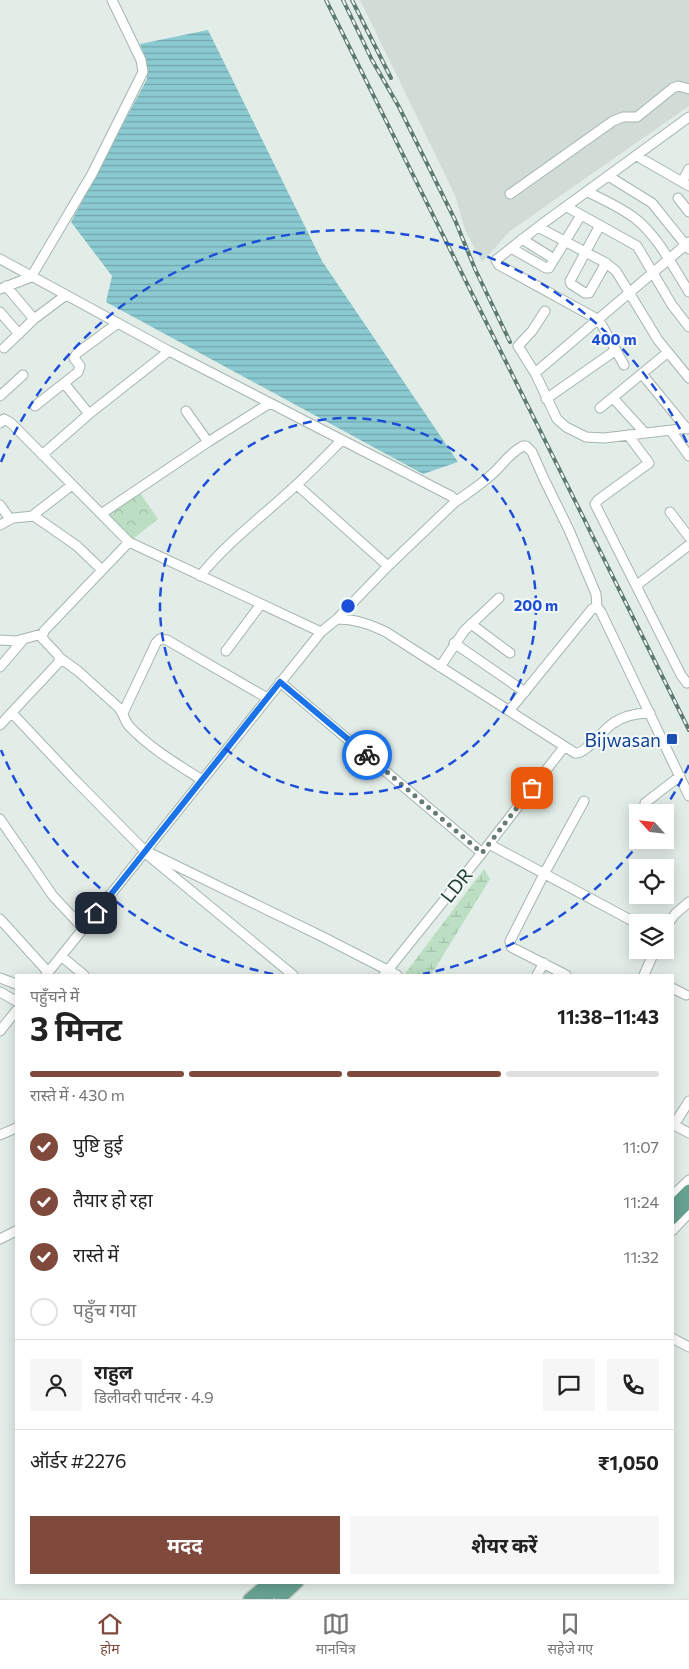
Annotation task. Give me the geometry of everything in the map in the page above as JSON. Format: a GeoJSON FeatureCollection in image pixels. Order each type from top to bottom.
{"type":"FeatureCollection","features":[{"type":"Feature","properties":{"kind":"main road"},"geometry":{"type":"LineString","coordinates":[[674,1205],[689,1190]]}},
{"type":"Feature","properties":{"kind":"main road"},"geometry":{"type":"LineString","coordinates":[[674,1217],[689,1202]]}},
{"type":"Feature","properties":{"kind":"main road"},"geometry":{"type":"LineString","coordinates":[[249,1599],[268,1584]]}},
{"type":"Feature","properties":{"kind":"main road"},"geometry":{"type":"LineString","coordinates":[[264,1599],[283,1584]]}},
{"type":"Feature","properties":{"kind":"main road"},"geometry":{"type":"LineString","coordinates":[[280,1599],[296,1584]]}},
{"type":"Feature","properties":{"kind":"street"},"geometry":{"type":"LineString","coordinates":[[34,319],[3,288],[31,277],[92,174],[143,72],[142,60],[112,0]]}},
{"type":"Feature","properties":{"kind":"street"},"geometry":{"type":"LineString","coordinates":[[510,194],[613,121],[623,117],[638,117],[673,88],[678,86],[689,89]]}},
{"type":"Feature","properties":{"kind":"street"},"geometry":{"type":"LineString","coordinates":[[624,365],[599,320],[498,264],[497,258],[689,117]]}},
{"type":"Feature","properties":{"kind":"street"},"geometry":{"type":"LineString","coordinates":[[637,156],[686,184],[689,169]]}},
{"type":"Feature","properties":{"kind":"street"},"geometry":{"type":"LineString","coordinates":[[535,374],[688,246],[652,202],[610,176]]}},
{"type":"Feature","properties":{"kind":"street"},"geometry":{"type":"LineString","coordinates":[[588,192],[637,220],[650,233],[689,292]]}},
{"type":"Feature","properties":{"kind":"street"},"geometry":{"type":"LineString","coordinates":[[678,198],[689,212]]}},
{"type":"Feature","properties":{"kind":"street"},"geometry":{"type":"LineString","coordinates":[[567,208],[637,246],[678,314],[689,327]]}},
{"type":"Feature","properties":{"kind":"street"},"geometry":{"type":"LineString","coordinates":[[511,248],[547,268],[581,215]]}},
{"type":"Feature","properties":{"kind":"street"},"geometry":{"type":"LineString","coordinates":[[600,225],[570,282],[585,293],[589,293],[606,263]]}},
{"type":"Feature","properties":{"kind":"street"},"geometry":{"type":"LineString","coordinates":[[538,227],[606,263],[616,271],[667,353],[689,378]]}},
{"type":"Feature","properties":{"kind":"street"},"geometry":{"type":"LineString","coordinates":[[522,239],[554,259]]}},
{"type":"Feature","properties":{"kind":"street"},"geometry":{"type":"LineString","coordinates":[[0,260],[169,351],[451,496],[455,499],[454,503]]}},
{"type":"Feature","properties":{"kind":"street"},"geometry":{"type":"LineString","coordinates":[[4,348],[34,319],[66,295]]}},
{"type":"Feature","properties":{"kind":"street"},"geometry":{"type":"LineString","coordinates":[[545,311],[532,331],[518,346],[535,374],[557,419],[566,427],[586,436],[604,438],[688,429]]}},
{"type":"Feature","properties":{"kind":"street"},"geometry":{"type":"LineString","coordinates":[[0,312],[19,334]]}},
{"type":"Feature","properties":{"kind":"street"},"geometry":{"type":"LineString","coordinates":[[35,406],[80,369],[74,358],[77,353],[118,323]]}},
{"type":"Feature","properties":{"kind":"street"},"geometry":{"type":"LineString","coordinates":[[546,399],[616,350]]}},
{"type":"Feature","properties":{"kind":"street"},"geometry":{"type":"LineString","coordinates":[[42,455],[89,414],[169,351]]}},
{"type":"Feature","properties":{"kind":"street"},"geometry":{"type":"LineString","coordinates":[[600,408],[667,353]]}},
{"type":"Feature","properties":{"kind":"street"},"geometry":{"type":"LineString","coordinates":[[642,374],[688,429]]}},
{"type":"Feature","properties":{"kind":"street"},"geometry":{"type":"LineString","coordinates":[[1,393],[23,375]]}},
{"type":"Feature","properties":{"kind":"street"},"geometry":{"type":"LineString","coordinates":[[64,383],[89,414]]}},
{"type":"Feature","properties":{"kind":"street"},"geometry":{"type":"LineString","coordinates":[[613,398],[646,433]]}},
{"type":"Feature","properties":{"kind":"street"},"geometry":{"type":"LineString","coordinates":[[101,514],[270,403]]}},
{"type":"Feature","properties":{"kind":"street"},"geometry":{"type":"LineString","coordinates":[[186,411],[208,442]]}},
{"type":"Feature","properties":{"kind":"street"},"geometry":{"type":"LineString","coordinates":[[0,423],[4,419],[8,420],[129,542],[321,632]]}},
{"type":"Feature","properties":{"kind":"street"},"geometry":{"type":"LineString","coordinates":[[671,431],[689,456]]}},
{"type":"Feature","properties":{"kind":"street"},"geometry":{"type":"LineString","coordinates":[[628,435],[649,463],[595,504],[681,675],[688,684]]}},
{"type":"Feature","properties":{"kind":"street"},"geometry":{"type":"LineString","coordinates":[[200,576],[242,532],[297,484],[342,440]]}},
{"type":"Feature","properties":{"kind":"street"},"geometry":{"type":"LineString","coordinates":[[0,919],[47,974],[321,632],[454,503],[493,474],[504,460],[524,446],[528,447],[532,452],[569,530],[596,594],[597,607],[602,612],[689,796]]}},
{"type":"Feature","properties":{"kind":"street"},"geometry":{"type":"LineString","coordinates":[[297,484],[388,566]]}},
{"type":"Feature","properties":{"kind":"street"},"geometry":{"type":"LineString","coordinates":[[0,525],[10,519],[32,516],[72,485]]}},
{"type":"Feature","properties":{"kind":"street"},"geometry":{"type":"LineString","coordinates":[[0,505],[10,519]]}},
{"type":"Feature","properties":{"kind":"street"},"geometry":{"type":"LineString","coordinates":[[670,512],[689,537]]}},
{"type":"Feature","properties":{"kind":"street"},"geometry":{"type":"LineString","coordinates":[[32,516],[77,546],[102,570]]}},
{"type":"Feature","properties":{"kind":"street"},"geometry":{"type":"LineString","coordinates":[[0,640],[23,640],[42,634],[129,542]]}},
{"type":"Feature","properties":{"kind":"street"},"geometry":{"type":"LineString","coordinates":[[636,585],[689,545]]}},
{"type":"Feature","properties":{"kind":"street"},"geometry":{"type":"LineString","coordinates":[[440,667],[454,643],[470,624],[499,598]]}},
{"type":"Feature","properties":{"kind":"street"},"geometry":{"type":"LineString","coordinates":[[226,651],[261,604]]}},
{"type":"Feature","properties":{"kind":"street"},"geometry":{"type":"LineString","coordinates":[[509,711],[592,609],[597,607]]}},
{"type":"Feature","properties":{"kind":"street"},"geometry":{"type":"LineString","coordinates":[[336,619],[352,620],[379,628],[564,747],[578,754],[606,728],[617,721],[640,713],[650,713]]}},
{"type":"Feature","properties":{"kind":"street"},"geometry":{"type":"LineString","coordinates":[[470,624],[510,652]]}},
{"type":"Feature","properties":{"kind":"street"},"geometry":{"type":"LineString","coordinates":[[42,634],[42,638],[60,658],[78,671],[123,713],[128,725],[142,738],[202,780]]}},
{"type":"Feature","properties":{"kind":"street"},"geometry":{"type":"LineString","coordinates":[[123,713],[156,643],[160,639],[167,640],[267,698]]}},
{"type":"Feature","properties":{"kind":"street"},"geometry":{"type":"LineString","coordinates":[[0,667],[23,640]]}},
{"type":"Feature","properties":{"kind":"street"},"geometry":{"type":"LineString","coordinates":[[454,643],[525,692]]}},
{"type":"Feature","properties":{"kind":"street"},"geometry":{"type":"LineString","coordinates":[[0,725],[58,663],[60,658]]}},
{"type":"Feature","properties":{"kind":"street"},"geometry":{"type":"LineString","coordinates":[[280,682],[482,853]]}},
{"type":"Feature","properties":{"kind":"street"},"geometry":{"type":"LineString","coordinates":[[12,713],[149,856],[291,974]]}},
{"type":"Feature","properties":{"kind":"street","name":"LDR"},"geometry":{"type":"LineString","coordinates":[[386,973],[564,747]]}},
{"type":"Feature","properties":{"kind":"street"},"geometry":{"type":"LineString","coordinates":[[645,803],[680,776]]}},
{"type":"Feature","properties":{"kind":"street"},"geometry":{"type":"LineString","coordinates":[[564,974],[511,947],[510,941],[584,801]]}},
{"type":"Feature","properties":{"kind":"street"},"geometry":{"type":"LineString","coordinates":[[0,820],[54,896],[83,928]]}},
{"type":"Feature","properties":{"kind":"street"},"geometry":{"type":"LineString","coordinates":[[489,844],[629,919]]}},
{"type":"Feature","properties":{"kind":"street"},"geometry":{"type":"LineString","coordinates":[[145,850],[307,929],[386,973]]}},
{"type":"Feature","properties":{"kind":"street"},"geometry":{"type":"LineString","coordinates":[[674,915],[689,902]]}},
{"type":"Feature","properties":{"kind":"street"},"geometry":{"type":"LineString","coordinates":[[61,956],[83,974]]}},
{"type":"Feature","properties":{"kind":"street"},"geometry":{"type":"LineString","coordinates":[[645,974],[651,959]]}},
{"type":"Feature","properties":{"kind":"street"},"geometry":{"type":"LineString","coordinates":[[538,974],[544,963]]}},
{"type":"Feature","properties":{"kind":"street"},"geometry":{"type":"LineString","coordinates":[[0,978],[15,984]]}},
{"type":"Feature","properties":{"kind":"street"},"geometry":{"type":"LineString","coordinates":[[674,989],[686,995]]}},
{"type":"Feature","properties":{"kind":"street"},"geometry":{"type":"LineString","coordinates":[[0,992],[15,1000]]}},
{"type":"Feature","properties":{"kind":"street"},"geometry":{"type":"LineString","coordinates":[[0,1031],[15,1012]]}},
{"type":"Feature","properties":{"kind":"street"},"geometry":{"type":"LineString","coordinates":[[689,1100],[674,1125],[689,1133]]}},
{"type":"Feature","properties":{"kind":"street"},"geometry":{"type":"LineString","coordinates":[[0,1135],[15,1128]]}},
{"type":"Feature","properties":{"kind":"street"},"geometry":{"type":"LineString","coordinates":[[674,1194],[689,1180]]}},
{"type":"Feature","properties":{"kind":"street"},"geometry":{"type":"LineString","coordinates":[[674,1229],[689,1214]]}},
{"type":"Feature","properties":{"kind":"street"},"geometry":{"type":"LineString","coordinates":[[0,1239],[15,1232]]}},
{"type":"Feature","properties":{"kind":"street"},"geometry":{"type":"LineString","coordinates":[[674,1339],[689,1348]]}},
{"type":"Feature","properties":{"kind":"shaded area"},"geometry":{"type":"Polygon","coordinates":[[[360,0],[689,0],[689,106],[510,231],[482,262],[465,230],[455,195],[360,0]]]}},
{"type":"Feature","properties":{"kind":"green space"},"geometry":{"type":"Polygon","coordinates":[[[138,490],[158,519],[129,542],[101,514],[138,490]]]}},
{"type":"Feature","properties":{"kind":"green space"},"geometry":{"type":"Polygon","coordinates":[[[484,869],[490,879],[432,974],[405,974],[484,869]]]}},
{"type":"Feature","properties":{"kind":"water"},"geometry":{"type":"Polygon","coordinates":[[[208,30],[322,261],[458,462],[423,474],[106,302],[112,276],[71,222],[147,79],[147,64],[140,44],[208,30]]]}},
{"type":"Feature","properties":{"kind":"railway"},"geometry":{"type":"LineString","coordinates":[[326,0],[689,730]]}},
{"type":"Feature","properties":{"kind":"railway"},"geometry":{"type":"LineString","coordinates":[[343,0],[455,220],[475,269],[510,342]]}},
{"type":"Feature","properties":{"kind":"railway"},"geometry":{"type":"LineString","coordinates":[[352,0],[391,78]]}},
{"type":"Feature","properties":{"kind":"way so far"},"geometry":{"type":"LineString","coordinates":[[367,755],[482,853],[532,788]]}},
{"type":"Feature","properties":{"kind":"place","name":"Bijwasan"},"geometry":{"type":"Point","coordinates":[672,739]}},
{"type":"Feature","properties":{"kind":"route"},"geometry":{"type":"LineString","coordinates":[[96,913],[280,682],[367,755]]}}]}
